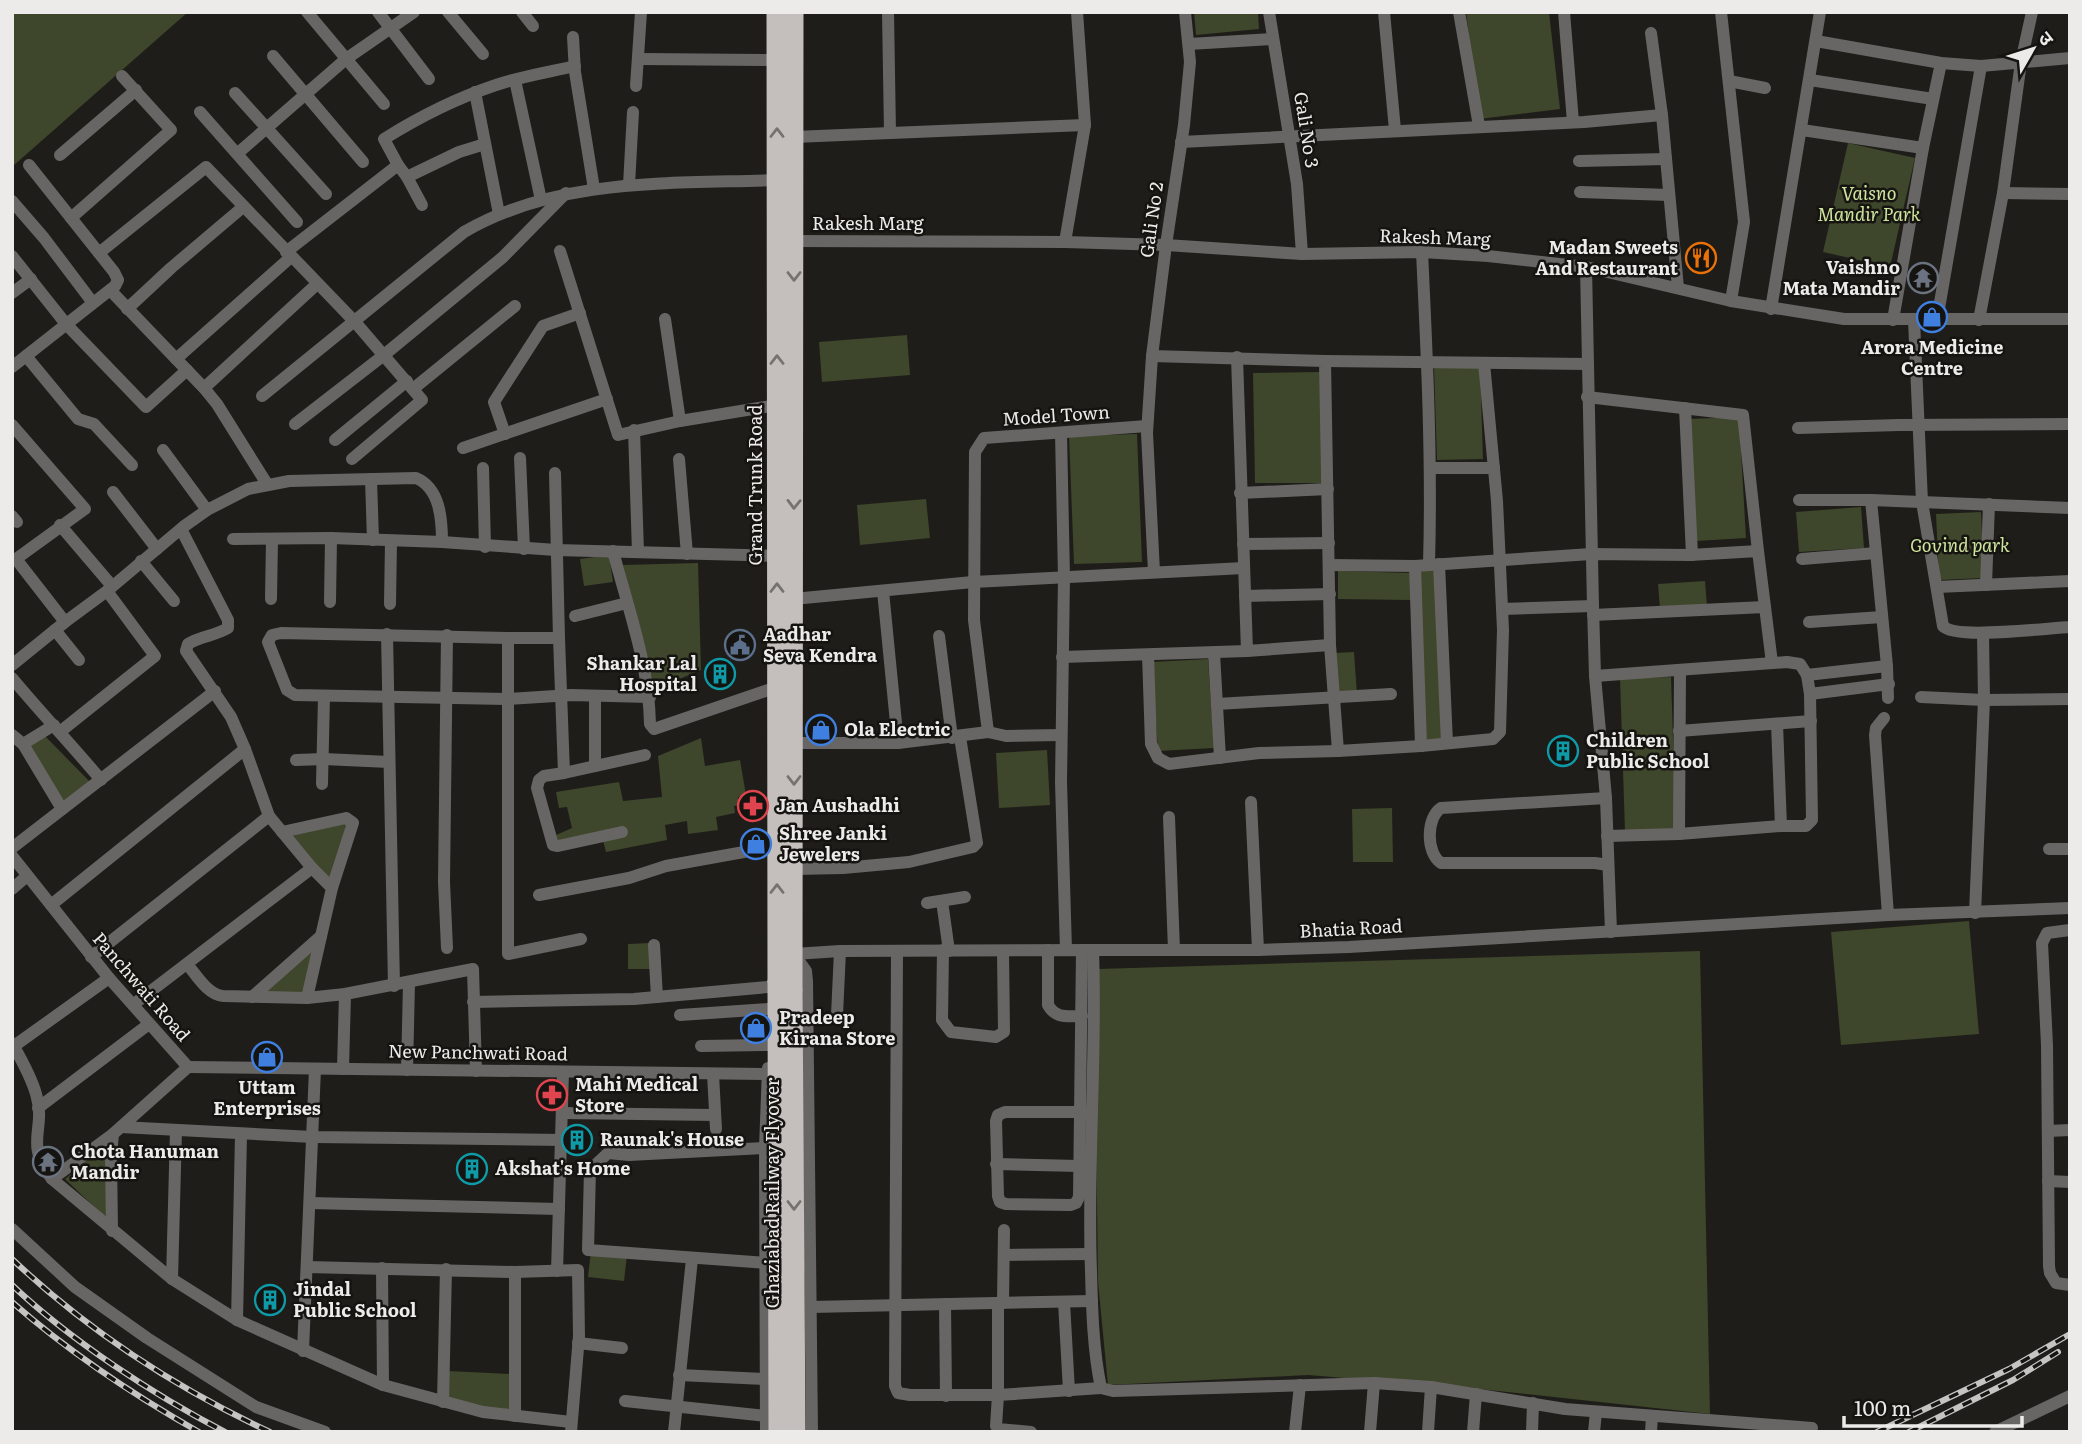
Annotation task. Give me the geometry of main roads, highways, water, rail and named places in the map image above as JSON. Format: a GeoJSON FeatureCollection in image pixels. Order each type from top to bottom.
{"type":"FeatureCollection","features":[{"type":"Feature","properties":{"kind":"highway","name":"Grand Trunk Road"},"geometry":{"type":"LineString","coordinates":[[776,12],[777,180],[785,242],[785,557],[777,687],[785,743],[794,869],[786,955]]}},
{"type":"Feature","properties":{"kind":"highway","name":"Grand Trunk Road"},"geometry":{"type":"LineString","coordinates":[[786,955],[777,846],[793,599],[785,557],[777,405],[785,242],[794,137],[794,12]]}},
{"type":"Feature","properties":{"kind":"highway","name":"Ghaziabad Railway Flyover"},"geometry":{"type":"LineString","coordinates":[[772,1424],[779,986],[786,955]]}},
{"type":"Feature","properties":{"kind":"highway","name":"Ghaziabad Railway Flyover"},"geometry":{"type":"LineString","coordinates":[[779,986],[796,1432]]}},
{"type":"Feature","properties":{"kind":"railway"},"geometry":{"type":"LineString","coordinates":[[12,1259],[71,1310],[134,1356],[167,1377],[270,1432]]}},
{"type":"Feature","properties":{"kind":"railway"},"geometry":{"type":"LineString","coordinates":[[12,1285],[86,1346],[170,1401],[225,1432]]}},
{"type":"Feature","properties":{"kind":"railway"},"geometry":{"type":"LineString","coordinates":[[12,1302],[102,1372],[199,1432]]}},
{"type":"Feature","properties":{"kind":"railway"},"geometry":{"type":"LineString","coordinates":[[1877,1432],[2009,1369],[2070,1334]]}},
{"type":"Feature","properties":{"kind":"railway"},"geometry":{"type":"LineString","coordinates":[[1909,1432],[2013,1380],[2058,1352]]}},
{"type":"Feature","properties":{"kind":"place","name":"Madan Sweets And Restaurant"},"geometry":{"type":"Point","coordinates":[1701,258]}},
{"type":"Feature","properties":{"kind":"place","name":"Vaishno Mata Mandir"},"geometry":{"type":"Point","coordinates":[1923,278]}},
{"type":"Feature","properties":{"kind":"place","name":"Arora Medicine Centre"},"geometry":{"type":"Point","coordinates":[1932,317]}},
{"type":"Feature","properties":{"kind":"place","name":"Aadhar Seva Kendra"},"geometry":{"type":"Point","coordinates":[740,645]}},
{"type":"Feature","properties":{"kind":"place","name":"Shankar Lal Hospital"},"geometry":{"type":"Point","coordinates":[720,674]}},
{"type":"Feature","properties":{"kind":"place","name":"Ola Electric"},"geometry":{"type":"Point","coordinates":[821,730]}},
{"type":"Feature","properties":{"kind":"place","name":"Children Public School"},"geometry":{"type":"Point","coordinates":[1563,751]}},
{"type":"Feature","properties":{"kind":"place","name":"Jan Aushadhi"},"geometry":{"type":"Point","coordinates":[753,806]}},
{"type":"Feature","properties":{"kind":"place","name":"Shree Janki Jewelers"},"geometry":{"type":"Point","coordinates":[756,844]}},
{"type":"Feature","properties":{"kind":"place","name":"Pradeep Kirana Store"},"geometry":{"type":"Point","coordinates":[756,1028]}},
{"type":"Feature","properties":{"kind":"place","name":"Uttam Enterprises"},"geometry":{"type":"Point","coordinates":[267,1057]}},
{"type":"Feature","properties":{"kind":"place","name":"Mahi Medical Store"},"geometry":{"type":"Point","coordinates":[552,1095]}},
{"type":"Feature","properties":{"kind":"place","name":"Raunak's House"},"geometry":{"type":"Point","coordinates":[577,1140]}},
{"type":"Feature","properties":{"kind":"place","name":"Chota Hanuman Mandir"},"geometry":{"type":"Point","coordinates":[48,1162]}},
{"type":"Feature","properties":{"kind":"place","name":"Akshat's Home"},"geometry":{"type":"Point","coordinates":[472,1169]}},
{"type":"Feature","properties":{"kind":"place","name":"Jindal Public School"},"geometry":{"type":"Point","coordinates":[270,1300]}},
{"type":"Feature","properties":{"kind":"park label","name":"Vaisno Mandir Park"},"geometry":{"type":"Point","coordinates":[1869,204]}},
{"type":"Feature","properties":{"kind":"park label","name":"Govind park"},"geometry":{"type":"Point","coordinates":[1960,546]}}]}
